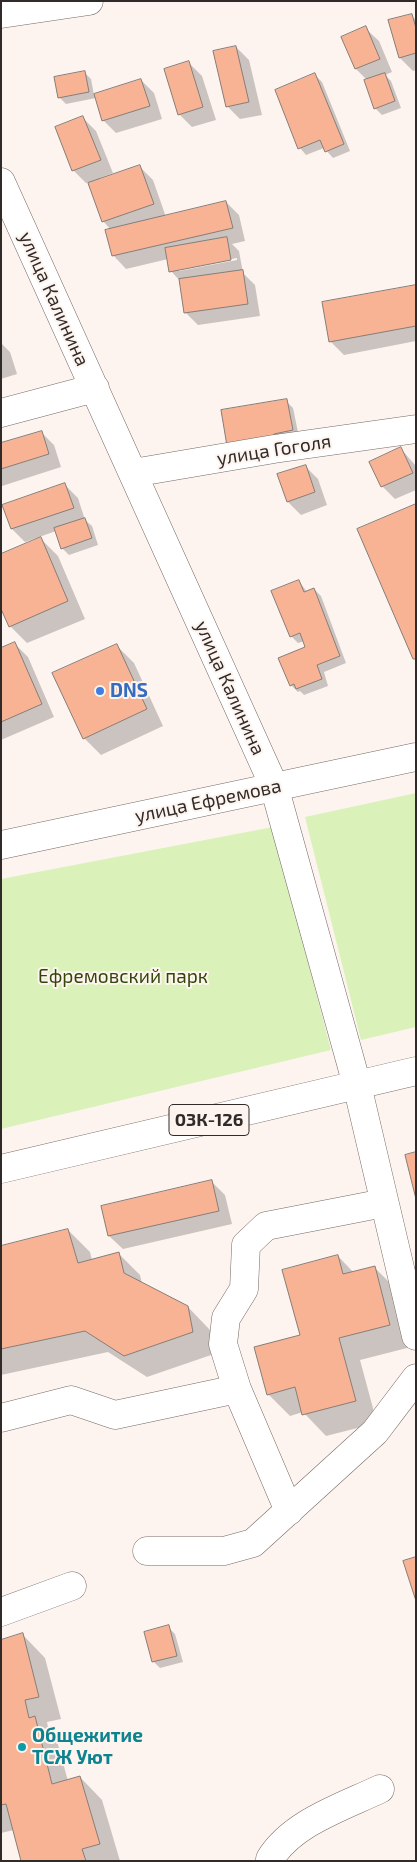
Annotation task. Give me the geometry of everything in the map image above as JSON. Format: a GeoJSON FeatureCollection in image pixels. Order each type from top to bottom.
{"type":"FeatureCollection","features":[{"type":"Feature","properties":{"kind":"street"},"geometry":{"type":"LineString","coordinates":[[1,14],[89,1]]}},
{"type":"Feature","properties":{"kind":"street","name":"улица Калинина"},"geometry":{"type":"LineString","coordinates":[[1,182],[274,786],[357,1085],[416,1336]]}},
{"type":"Feature","properties":{"kind":"street","name":"улица Калинина"},"geometry":{"type":"LineString","coordinates":[[1,413],[95,388]]}},
{"type":"Feature","properties":{"kind":"street","name":"улица Гоголя"},"geometry":{"type":"LineString","coordinates":[[133,473],[274,449],[416,430]]}},
{"type":"Feature","properties":{"kind":"street","name":"улица Ефремова"},"geometry":{"type":"LineString","coordinates":[[1,845],[416,757]]}},
{"type":"Feature","properties":{"kind":"street","name":"03К-126"},"geometry":{"type":"LineString","coordinates":[[1,1169],[416,1071]]}},
{"type":"Feature","properties":{"kind":"street"},"geometry":{"type":"LineString","coordinates":[[288,1511],[237,1389],[223,1344],[226,1318],[244,1289],[246,1245],[266,1226],[384,1203]]}},
{"type":"Feature","properties":{"kind":"street"},"geometry":{"type":"LineString","coordinates":[[147,1551],[224,1551],[253,1543],[375,1432],[416,1378]]}},
{"type":"Feature","properties":{"kind":"street"},"geometry":{"type":"LineString","coordinates":[[1,1418],[71,1400],[115,1415],[237,1389]]}},
{"type":"Feature","properties":{"kind":"street"},"geometry":{"type":"LineString","coordinates":[[1,1612],[72,1586]]}},
{"type":"Feature","properties":{"kind":"street"},"geometry":{"type":"LineString","coordinates":[[264,1860],[298,1828],[380,1790]]}},
{"type":"Feature","properties":{"kind":"green space"},"geometry":{"type":"Polygon","coordinates":[[[416,793],[416,1027],[361,1040],[305,817],[416,793]]]}},
{"type":"Feature","properties":{"kind":"green space","name":"Ефремовский парк"},"geometry":{"type":"Polygon","coordinates":[[[273,827],[331,1050],[1,1129],[1,879],[273,827]]]}},
{"type":"Feature","properties":{"kind":"building"},"geometry":{"type":"Polygon","coordinates":[[[412,14],[416,28],[416,53],[399,58],[388,20],[412,14]]]}},
{"type":"Feature","properties":{"kind":"building"},"geometry":{"type":"Polygon","coordinates":[[[366,26],[380,59],[355,69],[341,37],[366,26]]]}},
{"type":"Feature","properties":{"kind":"building"},"geometry":{"type":"Polygon","coordinates":[[[236,46],[249,102],[226,107],[213,51],[236,46]]]}},
{"type":"Feature","properties":{"kind":"building"},"geometry":{"type":"Polygon","coordinates":[[[189,61],[203,107],[178,115],[164,69],[189,61]]]}},
{"type":"Feature","properties":{"kind":"building"},"geometry":{"type":"Polygon","coordinates":[[[85,71],[89,92],[58,98],[54,77],[85,71]]]}},
{"type":"Feature","properties":{"kind":"building"},"geometry":{"type":"Polygon","coordinates":[[[315,73],[344,144],[325,152],[320,140],[298,149],[275,90],[315,73]]]}},
{"type":"Feature","properties":{"kind":"building"},"geometry":{"type":"Polygon","coordinates":[[[385,73],[395,101],[374,109],[364,80],[385,73]]]}},
{"type":"Feature","properties":{"kind":"building"},"geometry":{"type":"Polygon","coordinates":[[[141,79],[150,106],[102,121],[94,94],[141,79]]]}},
{"type":"Feature","properties":{"kind":"building"},"geometry":{"type":"Polygon","coordinates":[[[83,116],[101,160],[72,171],[55,127],[83,116]]]}},
{"type":"Feature","properties":{"kind":"building"},"geometry":{"type":"Polygon","coordinates":[[[140,165],[154,204],[102,222],[88,183],[140,165]]]}},
{"type":"Feature","properties":{"kind":"building"},"geometry":{"type":"Polygon","coordinates":[[[226,201],[233,228],[112,256],[105,230],[226,201]]]}},
{"type":"Feature","properties":{"kind":"building"},"geometry":{"type":"Polygon","coordinates":[[[227,237],[231,260],[169,272],[165,248],[227,237]]]}},
{"type":"Feature","properties":{"kind":"building"},"geometry":{"type":"Polygon","coordinates":[[[243,270],[248,304],[184,313],[179,279],[243,270]]]}},
{"type":"Feature","properties":{"kind":"building"},"geometry":{"type":"Polygon","coordinates":[[[416,285],[416,326],[329,342],[322,302],[416,285]]]}},
{"type":"Feature","properties":{"kind":"building"},"geometry":{"type":"Polygon","coordinates":[[[287,399],[293,430],[274,434],[277,450],[229,458],[221,410],[287,399]]]}},
{"type":"Feature","properties":{"kind":"building"},"geometry":{"type":"Polygon","coordinates":[[[42,431],[49,454],[1,469],[1,443],[42,431]]]}},
{"type":"Feature","properties":{"kind":"building"},"geometry":{"type":"Polygon","coordinates":[[[401,447],[413,473],[381,487],[369,462],[401,447]]]}},
{"type":"Feature","properties":{"kind":"building"},"geometry":{"type":"Polygon","coordinates":[[[306,465],[315,492],[287,502],[277,474],[306,465]]]}},
{"type":"Feature","properties":{"kind":"building"},"geometry":{"type":"Polygon","coordinates":[[[65,483],[74,508],[11,529],[2,505],[65,483]]]}},
{"type":"Feature","properties":{"kind":"building"},"geometry":{"type":"Polygon","coordinates":[[[416,504],[416,659],[413,659],[357,529],[416,504]]]}},
{"type":"Feature","properties":{"kind":"building"},"geometry":{"type":"Polygon","coordinates":[[[85,518],[92,538],[61,549],[54,528],[85,518]]]}},
{"type":"Feature","properties":{"kind":"building"},"geometry":{"type":"Polygon","coordinates":[[[41,537],[68,601],[9,627],[1,609],[1,554],[41,537]]]}},
{"type":"Feature","properties":{"kind":"building"},"geometry":{"type":"Polygon","coordinates":[[[299,580],[304,592],[314,588],[340,656],[317,665],[322,679],[296,689],[294,684],[290,686],[278,658],[305,647],[300,633],[290,637],[271,591],[299,580]]]}},
{"type":"Feature","properties":{"kind":"building"},"geometry":{"type":"Polygon","coordinates":[[[15,642],[42,704],[1,722],[1,648],[15,642]]]}},
{"type":"Feature","properties":{"kind":"building","name":"DNS"},"geometry":{"type":"Polygon","coordinates":[[[117,644],[147,709],[83,739],[52,673],[117,644]]]}},
{"type":"Feature","properties":{"kind":"building"},"geometry":{"type":"Polygon","coordinates":[[[416,1152],[416,1199],[405,1155],[416,1152]]]}},
{"type":"Feature","properties":{"kind":"building"},"geometry":{"type":"Polygon","coordinates":[[[212,1180],[219,1211],[108,1236],[101,1206],[212,1180]]]}},
{"type":"Feature","properties":{"kind":"building"},"geometry":{"type":"Polygon","coordinates":[[[68,1229],[78,1263],[119,1252],[124,1273],[188,1306],[193,1332],[124,1356],[85,1331],[1,1349],[1,1246],[68,1229]]]}},
{"type":"Feature","properties":{"kind":"building"},"geometry":{"type":"Polygon","coordinates":[[[338,1255],[343,1274],[375,1266],[390,1325],[339,1338],[356,1401],[302,1415],[295,1387],[267,1395],[254,1347],[300,1335],[282,1270],[338,1255]]]}},
{"type":"Feature","properties":{"kind":"building"},"geometry":{"type":"Polygon","coordinates":[[[416,1557],[416,1601],[403,1561],[416,1557]]]}},
{"type":"Feature","properties":{"kind":"building"},"geometry":{"type":"Polygon","coordinates":[[[169,1625],[177,1656],[152,1662],[144,1632],[169,1625]]]}},
{"type":"Feature","properties":{"kind":"building","name":"Общежитие ТСЖ Уют"},"geometry":{"type":"Polygon","coordinates":[[[23,1633],[39,1697],[25,1700],[29,1718],[35,1716],[52,1784],[80,1776],[100,1844],[82,1849],[86,1861],[21,1861],[6,1804],[1,1805],[1,1640],[23,1633]]]}},
{"type":"Feature","properties":{"kind":"place","name":"DNS"},"geometry":{"type":"Point","coordinates":[100,691]}},
{"type":"Feature","properties":{"kind":"place","name":"Общежитие ТСЖ Уют"},"geometry":{"type":"Point","coordinates":[22,1747]}}]}
